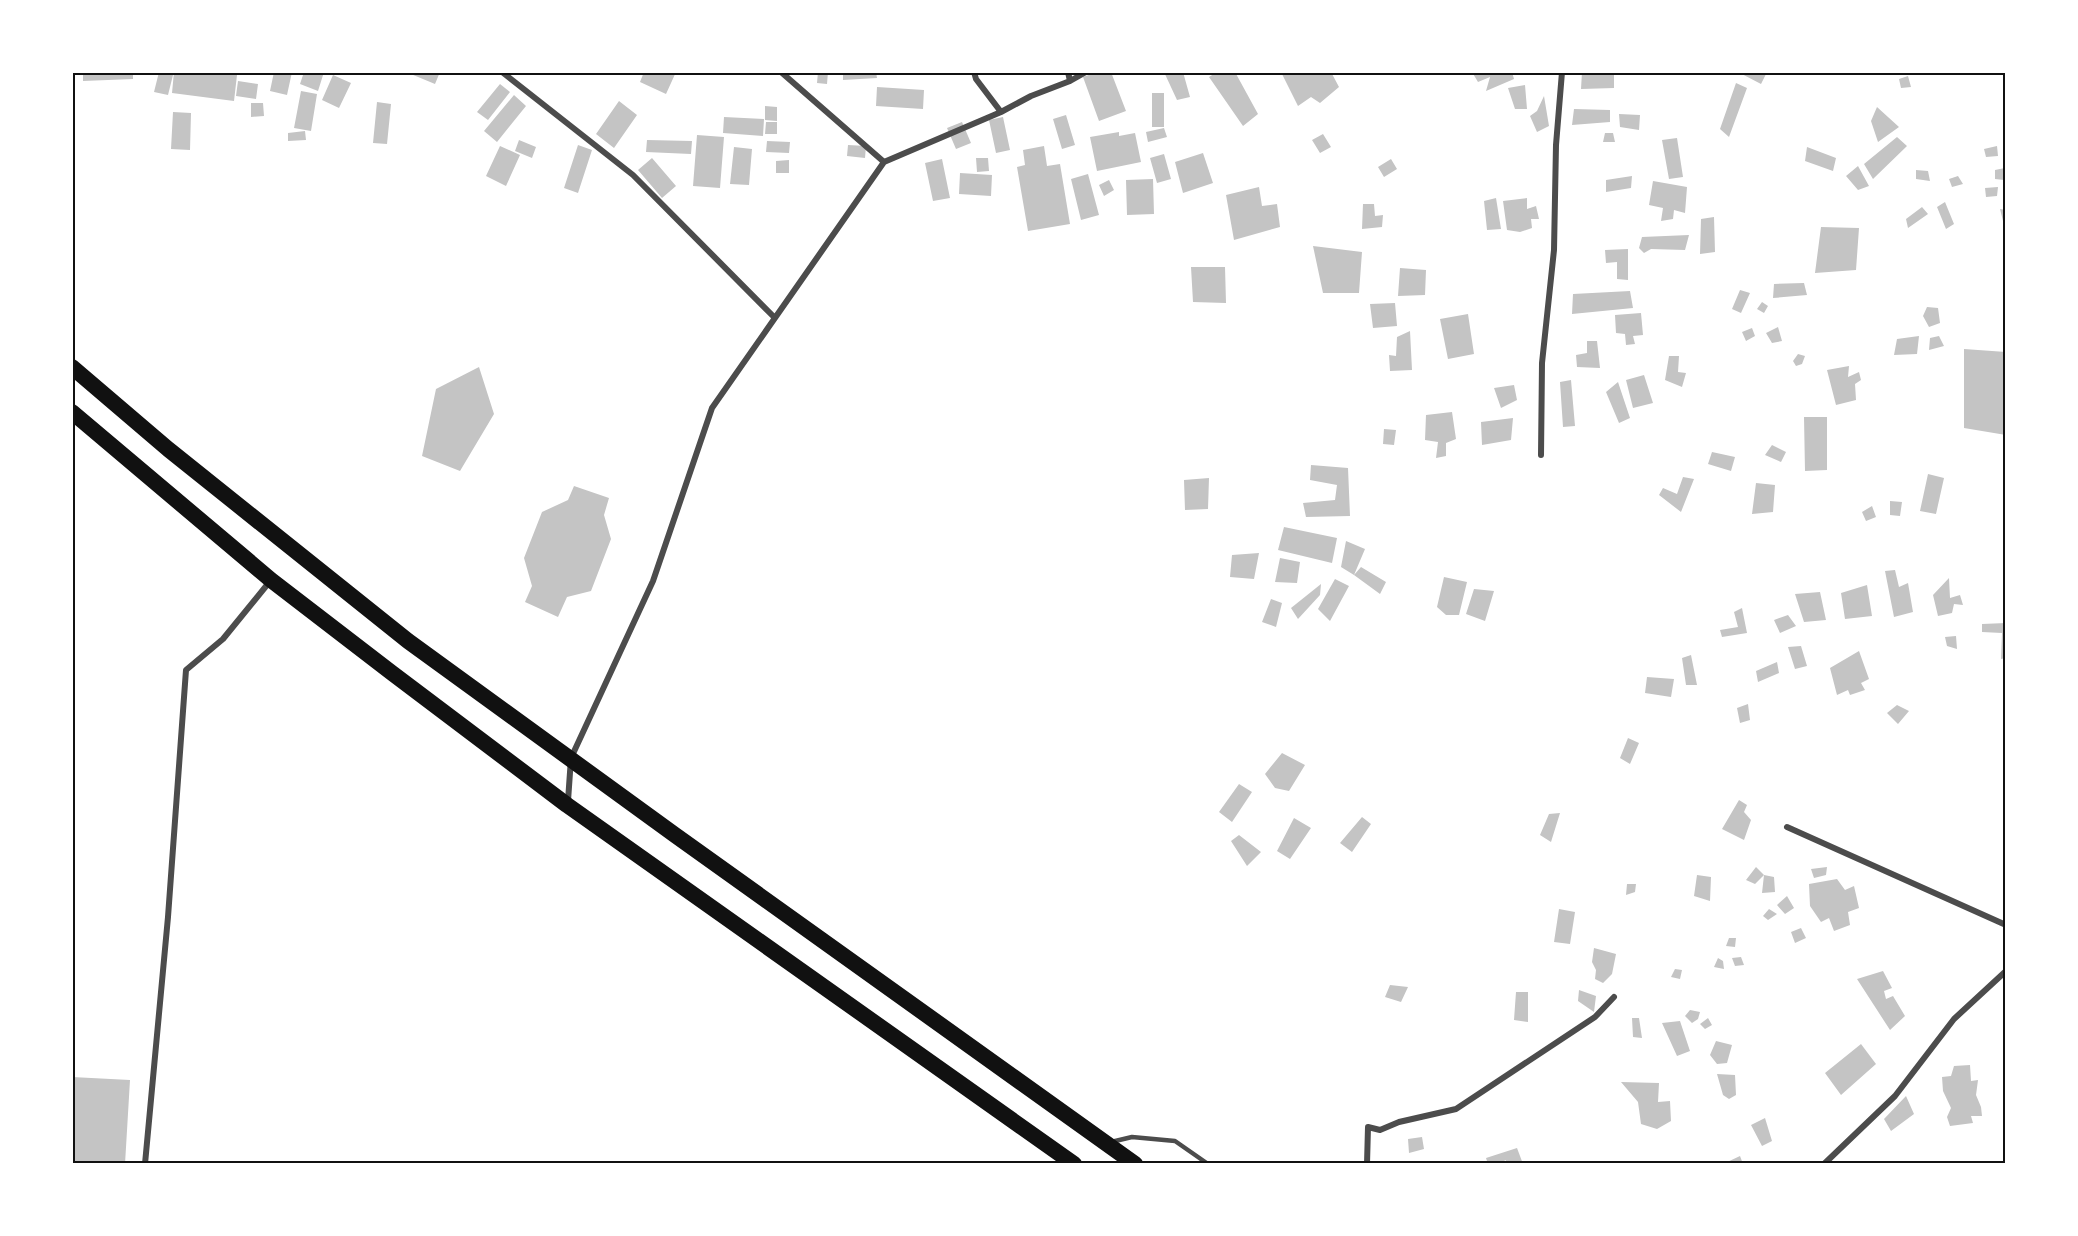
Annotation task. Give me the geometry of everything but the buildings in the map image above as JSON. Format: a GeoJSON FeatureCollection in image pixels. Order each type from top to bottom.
{"type":"FeatureCollection","features":[{"type":"Feature","properties":{"kind":"highway"},"geometry":{"type":"LineString","coordinates":[[72,367],[168,448],[408,641],[1135,1164]]}},
{"type":"Feature","properties":{"kind":"highway"},"geometry":{"type":"LineString","coordinates":[[72,412],[271,580],[567,805],[1074,1164]]}},
{"type":"Feature","properties":{"kind":"street"},"geometry":{"type":"LineString","coordinates":[[502,72],[633,175],[774,317]]}},
{"type":"Feature","properties":{"kind":"street"},"geometry":{"type":"LineString","coordinates":[[781,72],[884,162]]}},
{"type":"Feature","properties":{"kind":"street"},"geometry":{"type":"LineString","coordinates":[[974,72],[976,79],[1001,112]]}},
{"type":"Feature","properties":{"kind":"street"},"geometry":{"type":"LineString","coordinates":[[1068,72],[1070,81]]}},
{"type":"Feature","properties":{"kind":"street"},"geometry":{"type":"LineString","coordinates":[[567,805],[570,758],[653,581],[712,408],[774,317],[822,254],[884,162],[1001,112],[1086,72]]}},
{"type":"Feature","properties":{"kind":"street"},"geometry":{"type":"LineString","coordinates":[[1541,455],[1542,363],[1554,250],[1556,145],[1562,72]]}},
{"type":"Feature","properties":{"kind":"street"},"geometry":{"type":"LineString","coordinates":[[145,1164],[168,917],[186,670],[223,639],[271,580]]}},
{"type":"Feature","properties":{"kind":"street"},"geometry":{"type":"LineString","coordinates":[[1786,827],[2006,925]]}},
{"type":"Feature","properties":{"kind":"street"},"geometry":{"type":"LineString","coordinates":[[1824,1164],[1895,1096],[1954,1018],[2006,971]]}},
{"type":"Feature","properties":{"kind":"street"},"geometry":{"type":"LineString","coordinates":[[1367,1164],[1368,1128],[1380,1130],[1399,1122],[1456,1108],[1595,1017],[1614,997]]}},
{"type":"Feature","properties":{"kind":"lane"},"geometry":{"type":"LineString","coordinates":[[1106,1143],[1132,1137],[1174,1141],[1208,1164]]}}]}
